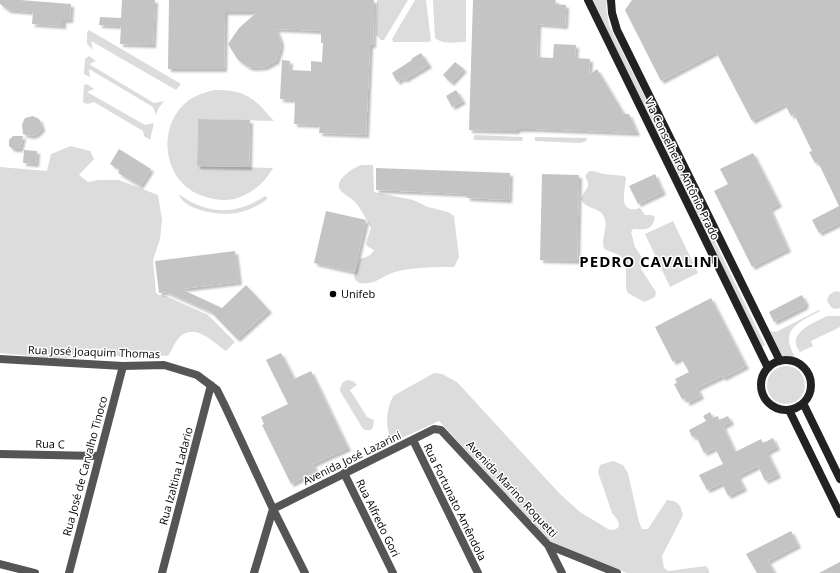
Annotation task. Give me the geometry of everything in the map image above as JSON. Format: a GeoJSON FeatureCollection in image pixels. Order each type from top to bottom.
{"type":"FeatureCollection","features":[{"type":"Feature","properties":{"kind":"main road","name":"Via Conselheiro Antônio Prado"},"geometry":{"type":"LineString","coordinates":[[588,0],[768,368]]}},
{"type":"Feature","properties":{"kind":"main road","name":"Via Conselheiro Antônio Prado"},"geometry":{"type":"LineString","coordinates":[[611,0],[616,30],[780,361]]}},
{"type":"Feature","properties":{"kind":"main road"},"geometry":{"type":"LineString","coordinates":[[780,361],[794,361],[800,364],[808,372],[811,379],[811,387],[807,399],[797,408],[789,410],[774,407],[764,396],[762,381],[764,374],[768,368],[780,361]]}},
{"type":"Feature","properties":{"kind":"main road"},"geometry":{"type":"LineString","coordinates":[[803,403],[840,479]]}},
{"type":"Feature","properties":{"kind":"main road"},"geometry":{"type":"LineString","coordinates":[[789,410],[840,514]]}},
{"type":"Feature","properties":{"kind":"street","name":"Rua José Joaquim Thomas"},"geometry":{"type":"LineString","coordinates":[[0,359],[123,366],[164,365],[197,375],[216,390],[225,406],[273,509],[305,573]]}},
{"type":"Feature","properties":{"kind":"street","name":"Rua José de Carvalho Tinoco"},"geometry":{"type":"LineString","coordinates":[[69,573],[123,366]]}},
{"type":"Feature","properties":{"kind":"street","name":"Rua Izaltina Ladario"},"geometry":{"type":"LineString","coordinates":[[162,573],[211,385]]}},
{"type":"Feature","properties":{"kind":"street","name":"Avenida José Lazarini"},"geometry":{"type":"LineString","coordinates":[[273,509],[434,429],[441,430]]}},
{"type":"Feature","properties":{"kind":"street","name":"Avenida Marino Roquetti"},"geometry":{"type":"LineString","coordinates":[[441,430],[548,545],[617,573]]}},
{"type":"Feature","properties":{"kind":"street","name":"Rua Fortunato Amêndola"},"geometry":{"type":"LineString","coordinates":[[413,440],[478,573]]}},
{"type":"Feature","properties":{"kind":"street","name":"Rua C"},"geometry":{"type":"LineString","coordinates":[[0,454],[99,456]]}},
{"type":"Feature","properties":{"kind":"street","name":"Rua Alfredo Gori"},"geometry":{"type":"LineString","coordinates":[[344,473],[393,573]]}},
{"type":"Feature","properties":{"kind":"street"},"geometry":{"type":"LineString","coordinates":[[254,573],[273,509]]}},
{"type":"Feature","properties":{"kind":"street"},"geometry":{"type":"LineString","coordinates":[[548,545],[562,573]]}},
{"type":"Feature","properties":{"kind":"street"},"geometry":{"type":"LineString","coordinates":[[0,564],[35,573]]}},
{"type":"Feature","properties":{"kind":"shaded area"},"geometry":{"type":"Polygon","coordinates":[[[377,0],[408,0],[384,40],[381,40],[376,35],[377,0]]]}},
{"type":"Feature","properties":{"kind":"shaded area"},"geometry":{"type":"Polygon","coordinates":[[[415,0],[426,0],[431,41],[393,42],[392,39],[415,0]]]}},
{"type":"Feature","properties":{"kind":"shaded area"},"geometry":{"type":"Polygon","coordinates":[[[433,0],[466,0],[466,42],[442,42],[435,38],[433,0]]]}},
{"type":"Feature","properties":{"kind":"shaded area"},"geometry":{"type":"Polygon","coordinates":[[[592,0],[607,0],[606,7],[609,25],[666,140],[662,142],[592,0]]]}},
{"type":"Feature","properties":{"kind":"shaded area"},"geometry":{"type":"Polygon","coordinates":[[[89,30],[181,84],[176,90],[91,41],[93,50],[87,44],[87,33],[89,30]]]}},
{"type":"Feature","properties":{"kind":"shaded area"},"geometry":{"type":"Polygon","coordinates":[[[89,56],[96,61],[89,64],[154,103],[164,101],[158,109],[156,115],[153,107],[89,69],[90,77],[84,74],[85,59],[89,56]]]}},
{"type":"Feature","properties":{"kind":"shaded area"},"geometry":{"type":"Polygon","coordinates":[[[87,84],[94,89],[87,92],[145,125],[154,123],[150,140],[144,136],[143,131],[94,102],[87,104],[83,102],[84,85],[87,84]]]}},
{"type":"Feature","properties":{"kind":"shaded area"},"geometry":{"type":"Polygon","coordinates":[[[214,90],[234,91],[249,97],[255,101],[274,121],[198,119],[197,166],[273,168],[266,179],[256,188],[231,200],[213,199],[191,191],[180,181],[172,168],[168,154],[168,139],[171,125],[178,111],[192,98],[214,90]]]}},
{"type":"Feature","properties":{"kind":"shaded area"},"geometry":{"type":"Polygon","coordinates":[[[475,135],[523,137],[522,141],[475,140],[473,138],[475,135]]]}},
{"type":"Feature","properties":{"kind":"shaded area"},"geometry":{"type":"Polygon","coordinates":[[[535,137],[587,138],[586,141],[580,143],[535,141],[535,137]]]}},
{"type":"Feature","properties":{"kind":"shaded area"},"geometry":{"type":"Polygon","coordinates":[[[71,146],[90,151],[94,159],[79,175],[88,182],[98,180],[119,180],[158,195],[162,219],[160,239],[153,260],[156,293],[208,315],[235,342],[226,351],[199,333],[188,332],[180,337],[168,356],[155,355],[54,358],[0,353],[0,167],[47,171],[51,154],[71,146]]]}},
{"type":"Feature","properties":{"kind":"shaded area"},"geometry":{"type":"Polygon","coordinates":[[[669,147],[765,345],[762,347],[665,148],[669,147]]]}},
{"type":"Feature","properties":{"kind":"shaded area"},"geometry":{"type":"Polygon","coordinates":[[[361,165],[373,165],[374,192],[413,200],[428,207],[448,212],[454,216],[459,257],[454,267],[432,267],[402,270],[372,282],[362,283],[357,281],[354,277],[360,259],[370,255],[374,250],[367,246],[366,243],[371,228],[357,204],[341,191],[339,183],[345,175],[361,165]]]}},
{"type":"Feature","properties":{"kind":"shaded area"},"geometry":{"type":"Polygon","coordinates":[[[589,171],[624,176],[626,178],[624,195],[625,205],[628,208],[633,209],[640,208],[645,215],[652,215],[655,217],[652,225],[647,229],[633,229],[631,232],[635,247],[643,259],[641,269],[656,292],[655,297],[649,300],[644,302],[628,293],[626,288],[626,270],[624,259],[619,255],[604,249],[603,240],[606,224],[605,219],[601,212],[589,207],[583,203],[581,199],[588,186],[585,176],[589,171]]]}},
{"type":"Feature","properties":{"kind":"shaded area"},"geometry":{"type":"Polygon","coordinates":[[[179,195],[201,206],[222,210],[244,207],[265,196],[268,198],[245,211],[222,214],[196,209],[188,205],[179,195]]]}},
{"type":"Feature","properties":{"kind":"shaded area"},"geometry":{"type":"Polygon","coordinates":[[[673,221],[698,273],[670,287],[645,234],[673,221]]]}},
{"type":"Feature","properties":{"kind":"shaded area"},"geometry":{"type":"Polygon","coordinates":[[[835,291],[840,292],[840,308],[834,309],[827,301],[829,295],[835,291]]]}},
{"type":"Feature","properties":{"kind":"shaded area"},"geometry":{"type":"Polygon","coordinates":[[[819,310],[820,311],[798,323],[793,328],[790,333],[789,340],[795,357],[793,359],[783,358],[770,331],[776,332],[819,310]]]}},
{"type":"Feature","properties":{"kind":"shaded area"},"geometry":{"type":"Polygon","coordinates":[[[827,316],[840,316],[840,327],[811,341],[813,346],[800,352],[796,344],[798,334],[812,323],[827,316]]]}},
{"type":"Feature","properties":{"kind":"shaded area"},"geometry":{"type":"Polygon","coordinates":[[[786,366],[796,369],[802,375],[805,385],[802,395],[796,401],[786,404],[776,401],[770,395],[767,385],[770,375],[776,369],[786,366]]]}},
{"type":"Feature","properties":{"kind":"shaded area"},"geometry":{"type":"Polygon","coordinates":[[[434,373],[442,374],[457,382],[560,494],[580,512],[608,529],[613,530],[618,528],[619,524],[612,513],[598,472],[600,465],[613,461],[623,465],[628,473],[639,522],[642,529],[648,529],[667,500],[677,503],[680,506],[683,515],[662,556],[664,568],[668,571],[706,566],[709,573],[627,573],[550,541],[439,421],[393,442],[388,431],[387,419],[393,396],[434,373]]]}},
{"type":"Feature","properties":{"kind":"shaded area"},"geometry":{"type":"Polygon","coordinates":[[[347,380],[353,381],[357,385],[350,390],[367,417],[374,420],[371,430],[363,429],[340,391],[342,383],[347,380]]]}},
{"type":"Feature","properties":{"kind":"building"},"geometry":{"type":"Polygon","coordinates":[[[0,0],[71,4],[70,20],[63,20],[63,26],[32,24],[33,12],[8,10],[0,4],[0,0]]]}},
{"type":"Feature","properties":{"kind":"building"},"geometry":{"type":"Polygon","coordinates":[[[122,0],[155,0],[153,45],[120,44],[121,26],[99,25],[100,17],[121,18],[122,0]]]}},
{"type":"Feature","properties":{"kind":"building"},"geometry":{"type":"Polygon","coordinates":[[[169,0],[374,0],[373,45],[370,45],[366,135],[319,133],[320,125],[294,124],[295,100],[280,99],[282,60],[290,61],[289,70],[311,71],[311,61],[322,62],[323,43],[321,43],[321,31],[276,29],[281,44],[276,61],[265,67],[248,67],[238,60],[228,44],[239,28],[257,12],[225,12],[224,69],[168,69],[169,0]]]}},
{"type":"Feature","properties":{"kind":"building"},"geometry":{"type":"Polygon","coordinates":[[[473,0],[556,0],[555,4],[566,5],[565,26],[538,24],[537,57],[553,58],[554,44],[576,45],[575,58],[590,59],[589,75],[597,69],[624,114],[629,114],[637,133],[535,129],[517,129],[517,131],[469,130],[473,0]]]}},
{"type":"Feature","properties":{"kind":"building"},"geometry":{"type":"Polygon","coordinates":[[[632,0],[840,0],[840,223],[819,233],[812,220],[839,206],[818,162],[815,163],[809,152],[812,151],[794,114],[791,116],[785,104],[752,121],[716,52],[661,81],[625,10],[632,0]]]}},
{"type":"Feature","properties":{"kind":"building"},"geometry":{"type":"Polygon","coordinates":[[[421,53],[429,65],[404,80],[403,78],[397,82],[392,73],[421,53]]]}},
{"type":"Feature","properties":{"kind":"building"},"geometry":{"type":"Polygon","coordinates":[[[455,62],[464,69],[451,83],[443,75],[455,62]]]}},
{"type":"Feature","properties":{"kind":"building"},"geometry":{"type":"Polygon","coordinates":[[[456,90],[463,101],[452,107],[446,96],[456,90]]]}},
{"type":"Feature","properties":{"kind":"building"},"geometry":{"type":"Polygon","coordinates":[[[33,116],[39,119],[42,127],[41,130],[35,135],[31,136],[23,134],[22,125],[25,118],[33,116]]]}},
{"type":"Feature","properties":{"kind":"building"},"geometry":{"type":"Polygon","coordinates":[[[198,119],[250,120],[249,167],[197,166],[198,119]]]}},
{"type":"Feature","properties":{"kind":"building"},"geometry":{"type":"Polygon","coordinates":[[[13,136],[23,136],[20,149],[13,149],[9,146],[9,140],[13,136]]]}},
{"type":"Feature","properties":{"kind":"building"},"geometry":{"type":"Polygon","coordinates":[[[119,149],[151,169],[140,186],[118,173],[120,170],[110,164],[119,149]]]}},
{"type":"Feature","properties":{"kind":"building"},"geometry":{"type":"Polygon","coordinates":[[[24,150],[37,151],[36,164],[23,163],[24,150]]]}},
{"type":"Feature","properties":{"kind":"building"},"geometry":{"type":"Polygon","coordinates":[[[753,153],[779,204],[770,209],[788,249],[752,267],[714,191],[728,184],[720,169],[753,153]]]}},
{"type":"Feature","properties":{"kind":"building"},"geometry":{"type":"Polygon","coordinates":[[[376,168],[510,173],[509,200],[467,198],[467,194],[376,190],[376,168]]]}},
{"type":"Feature","properties":{"kind":"building"},"geometry":{"type":"Polygon","coordinates":[[[542,174],[579,175],[577,261],[540,260],[542,174]]]}},
{"type":"Feature","properties":{"kind":"building"},"geometry":{"type":"Polygon","coordinates":[[[655,174],[663,192],[638,204],[629,186],[655,174]]]}},
{"type":"Feature","properties":{"kind":"building"},"geometry":{"type":"Polygon","coordinates":[[[326,211],[366,220],[354,272],[314,263],[326,211]]]}},
{"type":"Feature","properties":{"kind":"building"},"geometry":{"type":"Polygon","coordinates":[[[235,251],[239,282],[181,289],[222,308],[246,285],[269,310],[237,339],[211,312],[166,292],[159,293],[155,261],[235,251]]]}},
{"type":"Feature","properties":{"kind":"building"},"geometry":{"type":"Polygon","coordinates":[[[802,295],[806,303],[804,307],[774,322],[769,312],[802,295]]]}},
{"type":"Feature","properties":{"kind":"building"},"geometry":{"type":"Polygon","coordinates":[[[711,298],[746,366],[723,378],[722,376],[697,388],[701,396],[687,403],[685,398],[682,399],[674,384],[677,383],[675,379],[689,372],[681,358],[673,362],[655,327],[711,298]]]}},
{"type":"Feature","properties":{"kind":"building"},"geometry":{"type":"Polygon","coordinates":[[[281,353],[294,379],[311,371],[348,448],[313,464],[316,471],[291,484],[262,425],[264,424],[261,417],[288,404],[266,360],[281,353]]]}},
{"type":"Feature","properties":{"kind":"building"},"geometry":{"type":"Polygon","coordinates":[[[710,412],[713,418],[718,416],[719,420],[728,416],[731,422],[723,426],[735,452],[761,439],[763,443],[773,438],[777,447],[767,452],[778,475],[765,481],[758,466],[738,476],[744,488],[728,496],[722,483],[707,490],[699,475],[723,464],[715,448],[704,453],[696,436],[692,437],[689,430],[706,421],[703,416],[710,412]]]}},
{"type":"Feature","properties":{"kind":"building"},"geometry":{"type":"Polygon","coordinates":[[[791,531],[798,545],[768,561],[775,573],[757,573],[746,554],[791,531]]]}},
{"type":"Feature","properties":{"kind":"building"},"geometry":{"type":"Polygon","coordinates":[[[840,562],[840,573],[819,573],[840,562]]]}},
{"type":"Feature","properties":{"kind":"place","name":"Unifeb"},"geometry":{"type":"Point","coordinates":[333,294]}},
{"type":"Feature","properties":{"kind":"district","name":"PEDRO CAVALINI"},"geometry":{"type":"Point","coordinates":[649,262]}}]}
